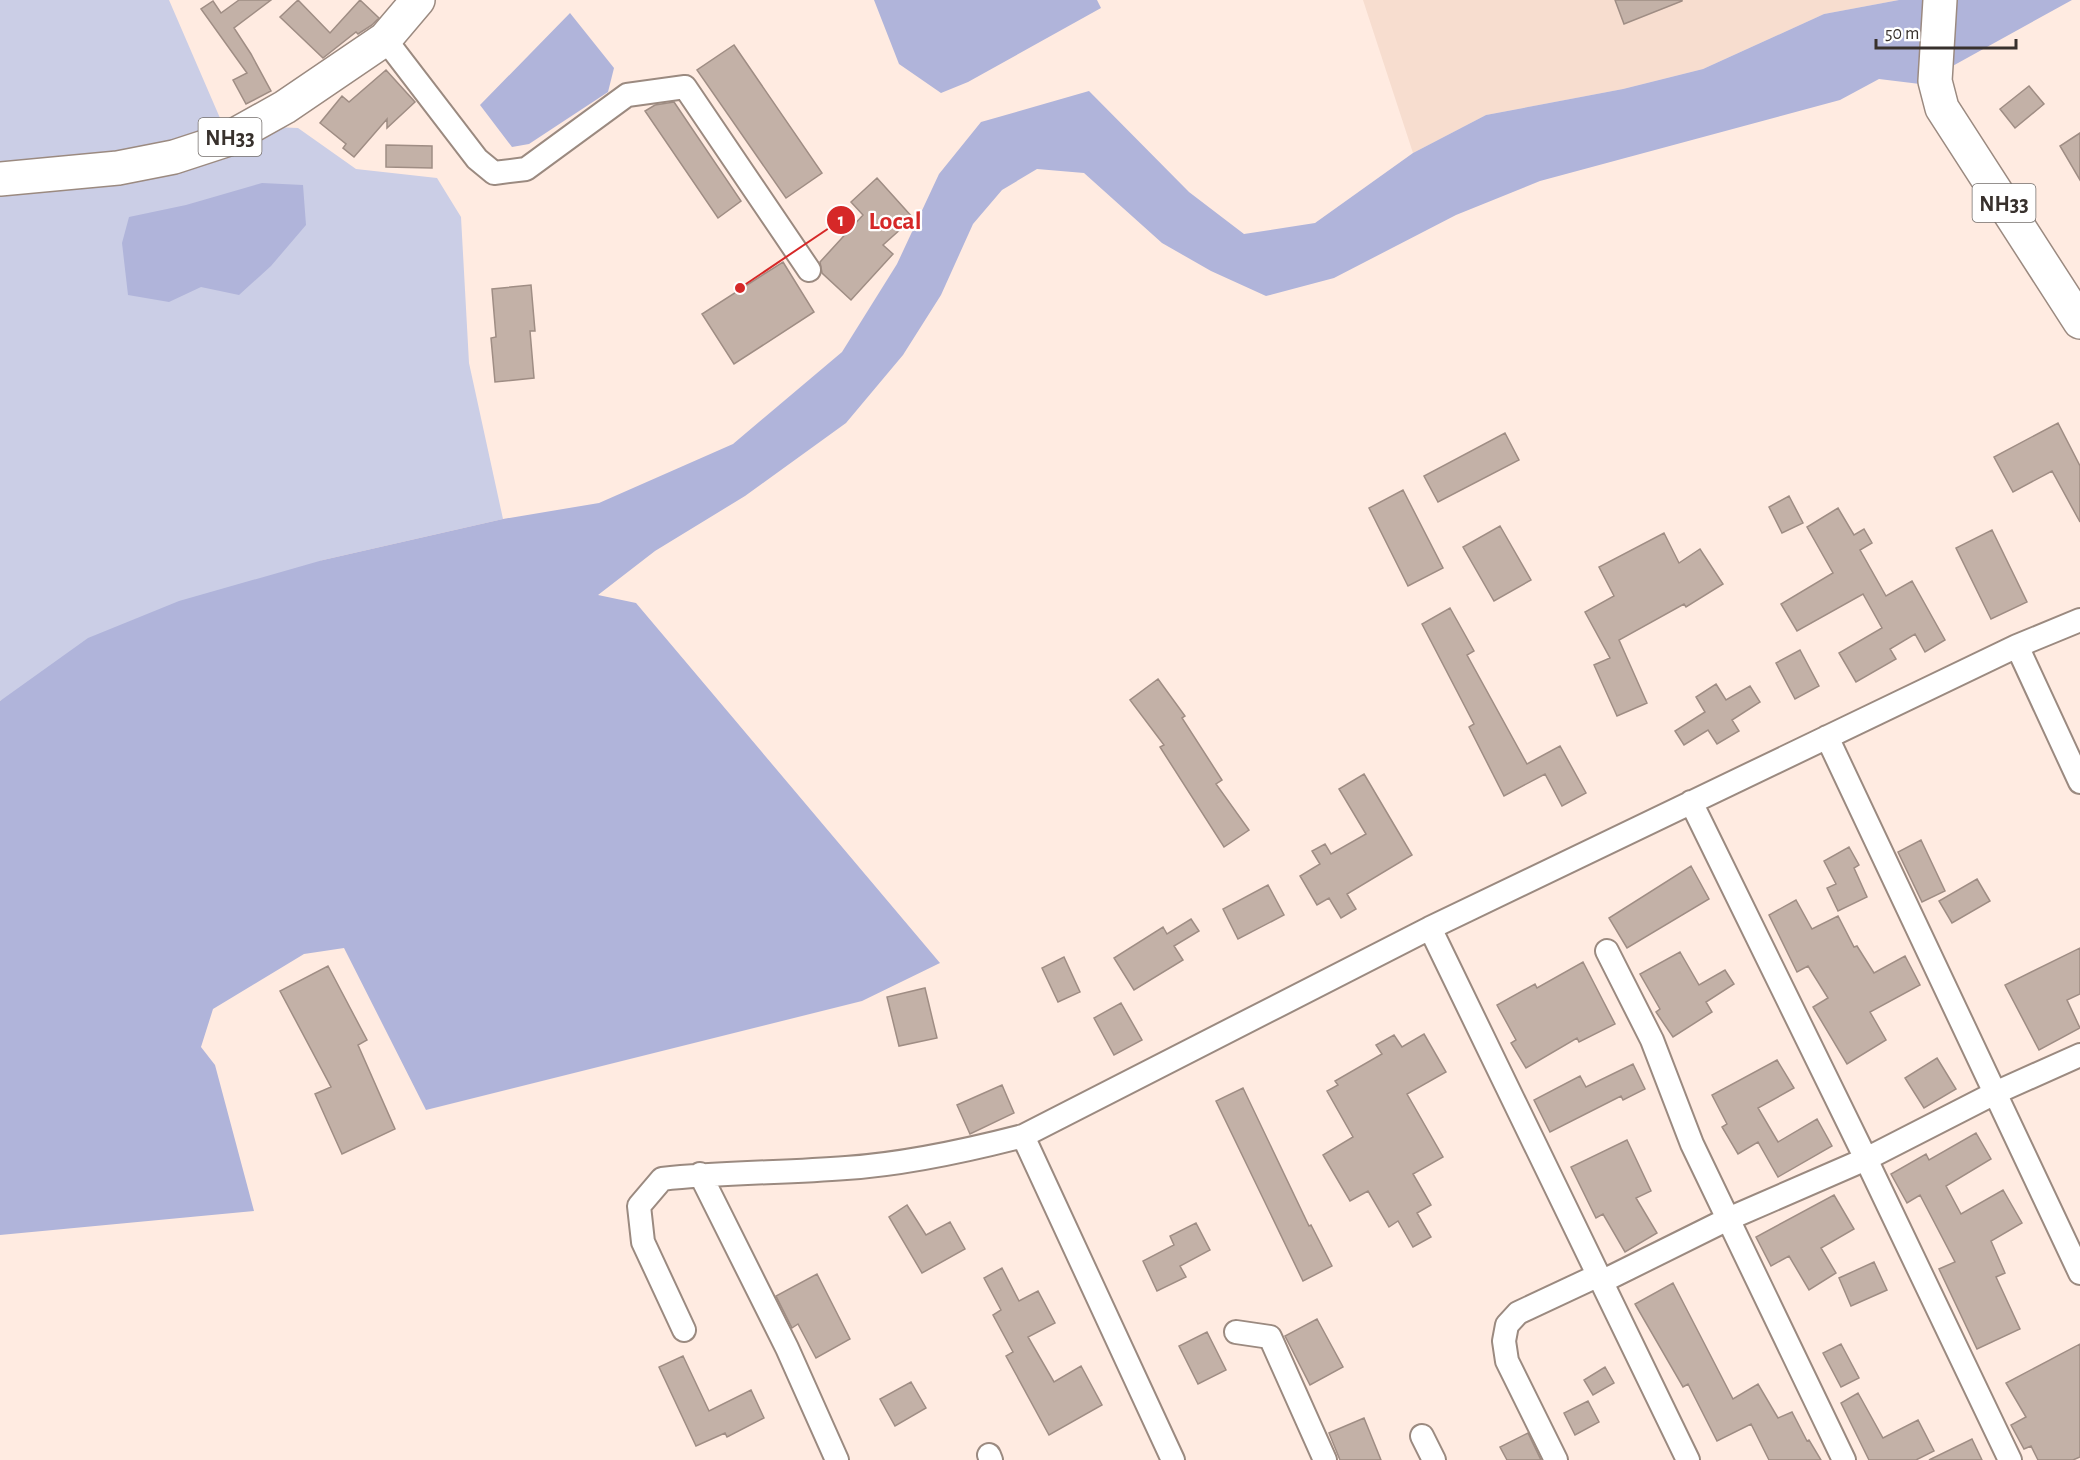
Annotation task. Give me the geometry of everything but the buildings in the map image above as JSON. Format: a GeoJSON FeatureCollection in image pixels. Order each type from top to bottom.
{"type":"FeatureCollection","features":[{"type":"Feature","properties":{"kind":"highway","name":"NH33"},"geometry":{"type":"LineString","coordinates":[[0,179],[118,168],[174,157],[226,140],[285,107],[385,39],[418,0]]}},
{"type":"Feature","properties":{"kind":"highway","name":"NH33"},"geometry":{"type":"LineString","coordinates":[[1940,0],[1935,81],[1942,108],[2080,322]]}},
{"type":"Feature","properties":{"kind":"street"},"geometry":{"type":"LineString","coordinates":[[385,39],[477,159],[494,173],[526,169],[627,95],[685,87],[799,251],[809,270]]}},
{"type":"Feature","properties":{"kind":"street"},"geometry":{"type":"LineString","coordinates":[[684,1330],[644,1242],[639,1206],[662,1179],[700,1174],[848,1168],[965,1151],[1023,1136],[1430,928],[2017,646],[2080,620]]}},
{"type":"Feature","properties":{"kind":"street"},"geometry":{"type":"LineString","coordinates":[[2017,646],[2080,782]]}},
{"type":"Feature","properties":{"kind":"street"},"geometry":{"type":"LineString","coordinates":[[1827,737],[2080,1274]]}},
{"type":"Feature","properties":{"kind":"street"},"geometry":{"type":"LineString","coordinates":[[1691,802],[2010,1460]]}},
{"type":"Feature","properties":{"kind":"street"},"geometry":{"type":"LineString","coordinates":[[1430,928],[1688,1460]]}},
{"type":"Feature","properties":{"kind":"street"},"geometry":{"type":"LineString","coordinates":[[1606,951],[1652,1040],[1692,1144],[1844,1460]]}},
{"type":"Feature","properties":{"kind":"street"},"geometry":{"type":"LineString","coordinates":[[1556,1460],[1508,1361],[1504,1341],[1507,1325],[1518,1313],[1866,1159],[1995,1093],[2080,1055]]}},
{"type":"Feature","properties":{"kind":"street"},"geometry":{"type":"LineString","coordinates":[[1023,1136],[1173,1460]]}},
{"type":"Feature","properties":{"kind":"street"},"geometry":{"type":"LineString","coordinates":[[700,1174],[788,1348],[837,1460]]}},
{"type":"Feature","properties":{"kind":"street"},"geometry":{"type":"LineString","coordinates":[[1236,1332],[1270,1337],[1325,1460]]}},
{"type":"Feature","properties":{"kind":"street"},"geometry":{"type":"LineString","coordinates":[[1422,1437],[1434,1460]]}},
{"type":"Feature","properties":{"kind":"shaded area"},"geometry":{"type":"Polygon","coordinates":[[[0,0],[169,0],[223,125],[298,128],[356,169],[437,178],[461,217],[469,363],[503,519],[323,560],[0,701],[0,0]]]}},
{"type":"Feature","properties":{"kind":"shaded area"},"geometry":{"type":"Polygon","coordinates":[[[874,0],[1097,0],[1101,8],[968,82],[941,93],[899,64],[874,0]]]}},
{"type":"Feature","properties":{"kind":"shaded area"},"geometry":{"type":"Polygon","coordinates":[[[1363,0],[1899,0],[1824,14],[1703,69],[1623,89],[1486,115],[1413,153],[1363,0]]]}},
{"type":"Feature","properties":{"kind":"shaded area"},"geometry":{"type":"Polygon","coordinates":[[[1899,0],[2072,0],[1920,84],[1879,79],[1840,100],[1540,181],[1456,215],[1334,278],[1266,296],[1211,271],[1162,243],[1084,173],[1037,169],[1002,190],[973,224],[941,295],[903,355],[846,423],[745,496],[655,551],[598,595],[636,603],[940,963],[862,1001],[426,1110],[344,948],[304,954],[213,1009],[201,1047],[215,1065],[254,1211],[0,1235],[0,701],[88,638],[179,601],[323,560],[503,519],[599,503],[733,444],[842,352],[897,264],[939,174],[981,122],[1089,91],[1189,192],[1244,234],[1315,223],[1413,153],[1486,115],[1623,89],[1703,69],[1824,14],[1899,0]]]}},
{"type":"Feature","properties":{"kind":"shaded area"},"geometry":{"type":"Polygon","coordinates":[[[570,13],[614,68],[608,92],[529,144],[512,147],[480,105],[570,13]]]}},
{"type":"Feature","properties":{"kind":"shaded area"},"geometry":{"type":"Polygon","coordinates":[[[262,183],[303,185],[306,225],[271,266],[239,295],[201,287],[169,302],[128,295],[122,243],[129,217],[186,205],[262,183]]]}},
{"type":"Feature","properties":{"kind":"place","name":"Local"},"geometry":{"type":"Point","coordinates":[740,288]}}]}
